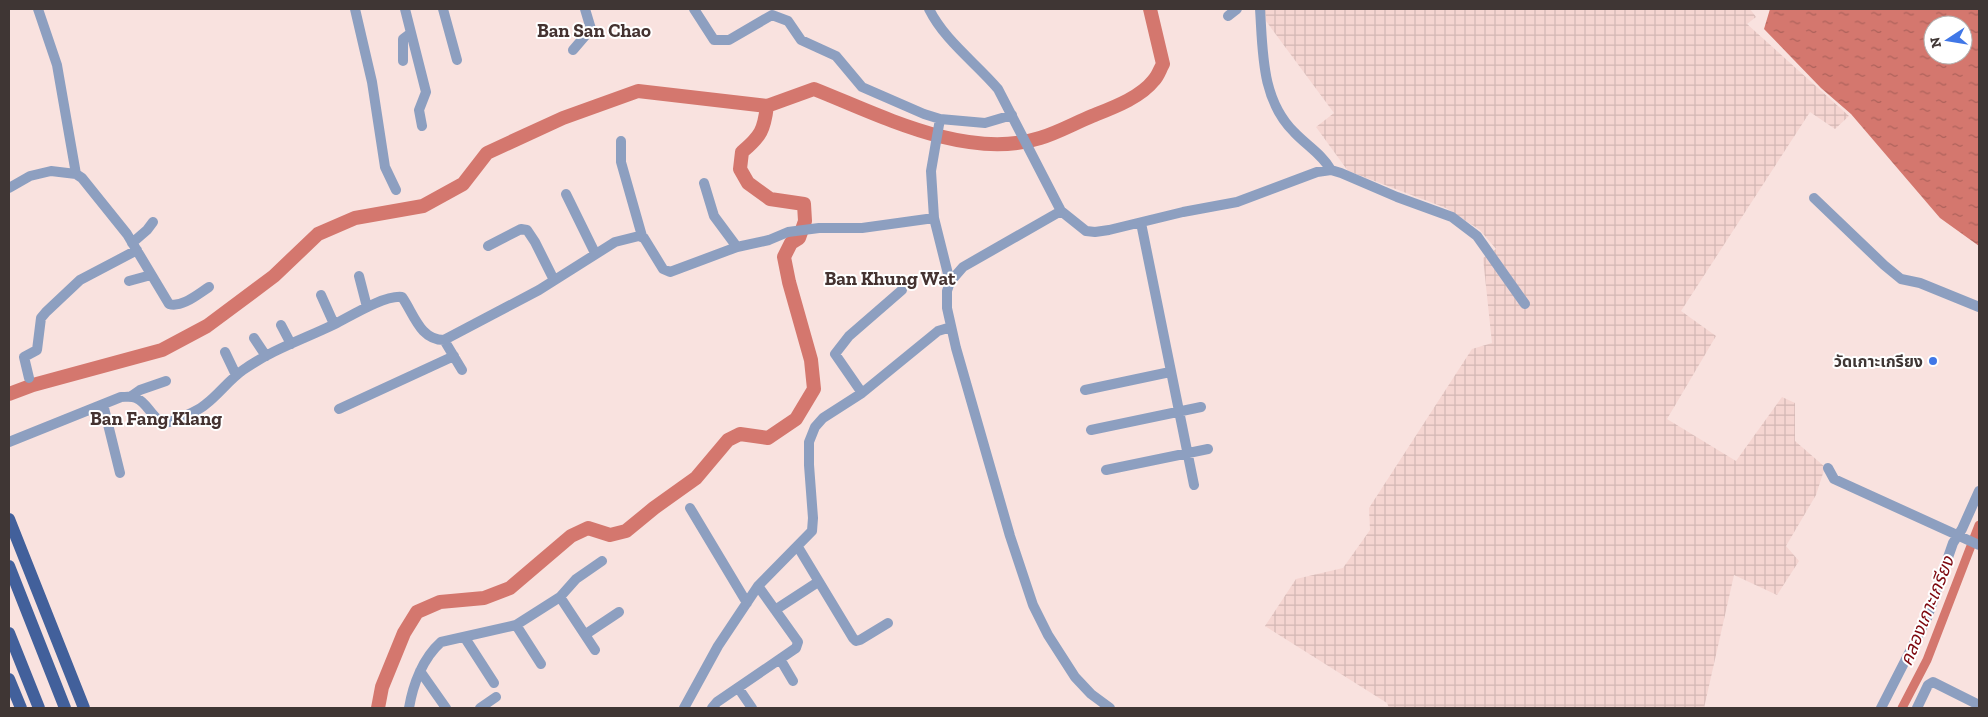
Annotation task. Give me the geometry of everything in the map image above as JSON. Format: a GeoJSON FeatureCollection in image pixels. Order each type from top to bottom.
{"type":"FeatureCollection","features":[{"type":"Feature","properties":{"kind":"main road"},"geometry":{"type":"LineString","coordinates":[[9,519],[84,708]]}},
{"type":"Feature","properties":{"kind":"main road"},"geometry":{"type":"LineString","coordinates":[[9,566],[65,708]]}},
{"type":"Feature","properties":{"kind":"main road"},"geometry":{"type":"LineString","coordinates":[[9,633],[39,708]]}},
{"type":"Feature","properties":{"kind":"main road"},"geometry":{"type":"LineString","coordinates":[[9,679],[21,708]]}},
{"type":"Feature","properties":{"kind":"street"},"geometry":{"type":"LineString","coordinates":[[38,9],[57,65],[76,174]]}},
{"type":"Feature","properties":{"kind":"street"},"geometry":{"type":"LineString","coordinates":[[355,9],[372,82],[385,167],[396,190]]}},
{"type":"Feature","properties":{"kind":"street"},"geometry":{"type":"LineString","coordinates":[[405,9],[426,92],[419,110],[422,126]]}},
{"type":"Feature","properties":{"kind":"street"},"geometry":{"type":"LineString","coordinates":[[443,9],[457,60]]}},
{"type":"Feature","properties":{"kind":"street"},"geometry":{"type":"LineString","coordinates":[[573,50],[591,29],[585,9]]}},
{"type":"Feature","properties":{"kind":"street"},"geometry":{"type":"LineString","coordinates":[[694,9],[714,40],[729,40],[772,15],[788,21],[801,40],[836,56],[862,87],[939,122],[985,123],[1012,115]]}},
{"type":"Feature","properties":{"kind":"street"},"geometry":{"type":"LineString","coordinates":[[929,9],[953,44],[998,89],[1061,211],[1086,231],[1094,232],[1141,223],[1183,212],[1252,198],[1317,172],[1331,170],[1452,217],[1468,228],[1477,236],[1525,304]]}},
{"type":"Feature","properties":{"kind":"street"},"geometry":{"type":"LineString","coordinates":[[1228,16],[1237,9]]}},
{"type":"Feature","properties":{"kind":"street"},"geometry":{"type":"LineString","coordinates":[[1260,9],[1263,65],[1270,94],[1279,115],[1293,132],[1323,157],[1331,170]]}},
{"type":"Feature","properties":{"kind":"street"},"geometry":{"type":"LineString","coordinates":[[403,61],[403,40],[411,33]]}},
{"type":"Feature","properties":{"kind":"street"},"geometry":{"type":"LineString","coordinates":[[939,122],[931,171],[934,218],[950,282]]}},
{"type":"Feature","properties":{"kind":"street"},"geometry":{"type":"LineString","coordinates":[[621,141],[621,162],[642,236],[663,269],[670,272],[737,247],[769,240],[792,232],[819,228],[862,228],[934,218]]}},
{"type":"Feature","properties":{"kind":"street"},"geometry":{"type":"LineString","coordinates":[[9,188],[39,173],[57,171],[76,174],[86,182],[135,246],[167,302],[171,305],[181,304],[209,287]]}},
{"type":"Feature","properties":{"kind":"street"},"geometry":{"type":"LineString","coordinates":[[704,183],[714,216],[737,247]]}},
{"type":"Feature","properties":{"kind":"street"},"geometry":{"type":"LineString","coordinates":[[566,194],[595,253]]}},
{"type":"Feature","properties":{"kind":"street"},"geometry":{"type":"LineString","coordinates":[[1814,198],[1901,279],[1920,283],[1979,308]]}},
{"type":"Feature","properties":{"kind":"street"},"geometry":{"type":"LineString","coordinates":[[1061,211],[974,260],[955,274],[950,282],[946,308],[1010,536],[1033,605],[1048,635],[1075,677],[1091,694],[1110,708]]}},
{"type":"Feature","properties":{"kind":"street"},"geometry":{"type":"LineString","coordinates":[[29,378],[24,357],[37,350],[40,324],[46,312],[80,280],[135,246],[153,222]]}},
{"type":"Feature","properties":{"kind":"street"},"geometry":{"type":"LineString","coordinates":[[1141,223],[1194,484]]}},
{"type":"Feature","properties":{"kind":"street"},"geometry":{"type":"LineString","coordinates":[[488,246],[521,229],[527,230],[554,280]]}},
{"type":"Feature","properties":{"kind":"street"},"geometry":{"type":"LineString","coordinates":[[130,396],[140,400],[158,420],[167,423],[201,408],[236,375],[266,356],[367,307],[395,297],[402,298],[427,335],[438,340],[444,340],[539,290],[615,242],[642,236]]}},
{"type":"Feature","properties":{"kind":"street"},"geometry":{"type":"LineString","coordinates":[[129,281],[151,275]]}},
{"type":"Feature","properties":{"kind":"street"},"geometry":{"type":"LineString","coordinates":[[359,276],[367,307]]}},
{"type":"Feature","properties":{"kind":"street"},"geometry":{"type":"LineString","coordinates":[[862,393],[835,354],[849,336],[902,290]]}},
{"type":"Feature","properties":{"kind":"street"},"geometry":{"type":"LineString","coordinates":[[321,295],[334,324]]}},
{"type":"Feature","properties":{"kind":"street"},"geometry":{"type":"LineString","coordinates":[[281,325],[291,344]]}},
{"type":"Feature","properties":{"kind":"street"},"geometry":{"type":"LineString","coordinates":[[684,708],[718,646],[758,586],[812,531],[809,442],[814,427],[823,418],[862,393],[938,331],[951,327]]}},
{"type":"Feature","properties":{"kind":"street"},"geometry":{"type":"LineString","coordinates":[[254,338],[266,356]]}},
{"type":"Feature","properties":{"kind":"street"},"geometry":{"type":"LineString","coordinates":[[444,340],[462,370]]}},
{"type":"Feature","properties":{"kind":"street"},"geometry":{"type":"LineString","coordinates":[[225,352],[236,375]]}},
{"type":"Feature","properties":{"kind":"street"},"geometry":{"type":"LineString","coordinates":[[339,409],[454,356]]}},
{"type":"Feature","properties":{"kind":"street"},"geometry":{"type":"LineString","coordinates":[[1085,390],[1170,372]]}},
{"type":"Feature","properties":{"kind":"street"},"geometry":{"type":"LineString","coordinates":[[9,442],[166,381]]}},
{"type":"Feature","properties":{"kind":"street"},"geometry":{"type":"LineString","coordinates":[[103,404],[120,473]]}},
{"type":"Feature","properties":{"kind":"street"},"geometry":{"type":"LineString","coordinates":[[1091,430],[1201,407]]}},
{"type":"Feature","properties":{"kind":"street"},"geometry":{"type":"LineString","coordinates":[[1106,470],[1208,449]]}},
{"type":"Feature","properties":{"kind":"street"},"geometry":{"type":"LineString","coordinates":[[1828,468],[1834,479],[1979,545]]}},
{"type":"Feature","properties":{"kind":"street"},"geometry":{"type":"LineString","coordinates":[[1881,708],[1927,618],[1953,543],[1960,537],[1979,491]]}},
{"type":"Feature","properties":{"kind":"street"},"geometry":{"type":"LineString","coordinates":[[690,508],[747,603]]}},
{"type":"Feature","properties":{"kind":"street"},"geometry":{"type":"LineString","coordinates":[[798,546],[853,638],[856,640],[888,623]]}},
{"type":"Feature","properties":{"kind":"street"},"geometry":{"type":"LineString","coordinates":[[409,708],[411,694],[420,671],[434,649],[441,642],[516,626],[560,597],[576,579],[602,561]]}},
{"type":"Feature","properties":{"kind":"street"},"geometry":{"type":"LineString","coordinates":[[776,610],[818,582]]}},
{"type":"Feature","properties":{"kind":"street"},"geometry":{"type":"LineString","coordinates":[[712,708],[716,702],[796,648],[798,642],[758,586]]}},
{"type":"Feature","properties":{"kind":"street"},"geometry":{"type":"LineString","coordinates":[[560,597],[595,650]]}},
{"type":"Feature","properties":{"kind":"street"},"geometry":{"type":"LineString","coordinates":[[586,634],[619,612]]}},
{"type":"Feature","properties":{"kind":"street"},"geometry":{"type":"LineString","coordinates":[[516,626],[541,664]]}},
{"type":"Feature","properties":{"kind":"street"},"geometry":{"type":"LineString","coordinates":[[465,638],[494,683]]}},
{"type":"Feature","properties":{"kind":"street"},"geometry":{"type":"LineString","coordinates":[[780,659],[793,680]]}},
{"type":"Feature","properties":{"kind":"street"},"geometry":{"type":"LineString","coordinates":[[420,671],[446,708]]}},
{"type":"Feature","properties":{"kind":"street"},"geometry":{"type":"LineString","coordinates":[[1917,708],[1928,685],[1933,682],[1978,706]]}},
{"type":"Feature","properties":{"kind":"street"},"geometry":{"type":"LineString","coordinates":[[739,688],[752,708]]}},
{"type":"Feature","properties":{"kind":"street"},"geometry":{"type":"LineString","coordinates":[[480,708],[496,697]]}},
{"type":"Feature","properties":{"kind":"shaded area"},"geometry":{"type":"Polygon","coordinates":[[[1265,9],[1750,9],[1756,17],[1747,24],[1849,116],[1835,129],[1810,112],[1681,311],[1716,336],[1667,419],[1736,461],[1782,397],[1795,403],[1795,441],[1825,467],[1816,495],[1786,546],[1799,561],[1777,595],[1734,575],[1704,708],[1389,708],[1387,703],[1265,626],[1296,579],[1343,568],[1370,530],[1369,508],[1472,349],[1492,343],[1483,258],[1496,249],[1480,230],[1446,208],[1348,171],[1316,127],[1334,113],[1266,21],[1265,9]]]}},
{"type":"Feature","properties":{"kind":"water"},"geometry":{"type":"Polygon","coordinates":[[[1770,9],[1979,9],[1979,246],[1940,218],[1851,114],[1821,88],[1764,29],[1770,9]]]}},
{"type":"Feature","properties":{"kind":"waterway"},"geometry":{"type":"LineString","coordinates":[[9,394],[33,385],[162,350],[207,326],[274,276],[318,234],[355,218],[423,206],[463,184],[487,153],[563,118],[638,91],[767,106],[814,89],[895,122],[924,132],[954,139],[983,144],[1012,144],[1046,136],[1125,102],[1141,92],[1155,78],[1163,64],[1150,9]]}},
{"type":"Feature","properties":{"kind":"waterway"},"geometry":{"type":"LineString","coordinates":[[378,708],[382,687],[404,633],[417,612],[440,602],[484,598],[510,588],[571,536],[588,528],[610,535],[626,531],[696,478],[728,440],[740,434],[768,438],[796,419],[814,389],[811,360],[789,282],[784,257],[791,243],[799,238],[805,221],[804,204],[770,199],[748,183],[740,169],[742,152],[761,132],[767,106]]}},
{"type":"Feature","properties":{"kind":"waterway","name":"คลองเกาะเกรียง"},"geometry":{"type":"LineString","coordinates":[[1902,708],[1927,660],[1979,525]]}},
{"type":"Feature","properties":{"kind":"place","name":"วัดเกาะเกรียง"},"geometry":{"type":"Point","coordinates":[1933,361]}},
{"type":"Feature","properties":{"kind":"district","name":"Ban San Chao"},"geometry":{"type":"Point","coordinates":[594,30]}},
{"type":"Feature","properties":{"kind":"district","name":"Ban Khung Wat"},"geometry":{"type":"Point","coordinates":[890,278]}},
{"type":"Feature","properties":{"kind":"district","name":"Ban Fang Klang"},"geometry":{"type":"Point","coordinates":[156,418]}}]}
